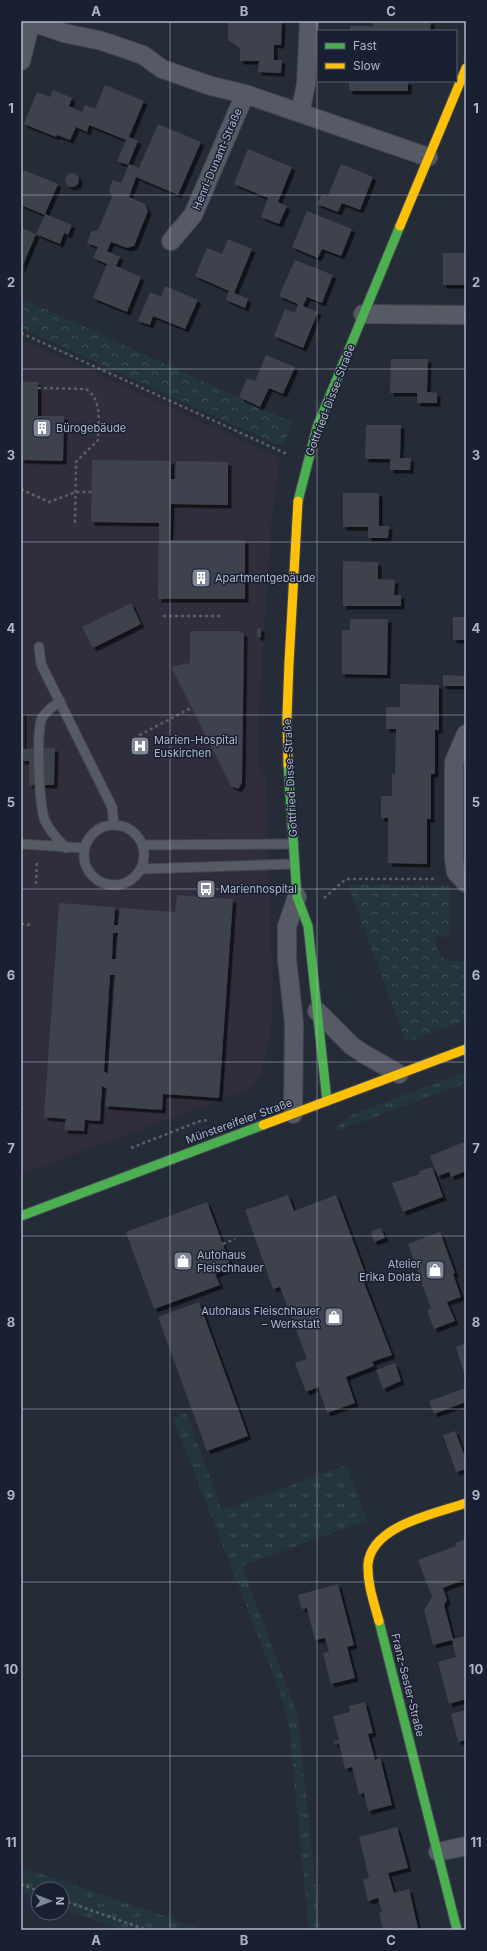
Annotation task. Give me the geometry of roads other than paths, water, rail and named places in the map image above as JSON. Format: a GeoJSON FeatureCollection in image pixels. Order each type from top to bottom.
{"type":"FeatureCollection","features":[{"type":"Feature","properties":{"kind":"street","name":"Henri-Dunant-Straße"},"geometry":{"type":"LineString","coordinates":[[21,61],[30,21],[64,33],[102,41],[143,55],[162,69],[211,86],[245,94],[428,158]]}},
{"type":"Feature","properties":{"kind":"street"},"geometry":{"type":"LineString","coordinates":[[300,113],[307,71],[309,21]]}},
{"type":"Feature","properties":{"kind":"street","name":"Gottfried-Disse-Straße"},"geometry":{"type":"LineString","coordinates":[[327,1101],[324,1059],[317,1011],[308,926],[297,897],[288,766],[286,716],[296,522],[300,492],[306,462],[317,427],[466,68]]}},
{"type":"Feature","properties":{"kind":"street","name":"Henri-Dunant-Straße"},"geometry":{"type":"LineString","coordinates":[[171,241],[193,215],[245,94]]}},
{"type":"Feature","properties":{"kind":"street"},"geometry":{"type":"LineString","coordinates":[[363,314],[466,316]]}},
{"type":"Feature","properties":{"kind":"street"},"geometry":{"type":"LineString","coordinates":[[463,881],[456,872],[454,859],[454,762],[466,734]]}},
{"type":"Feature","properties":{"kind":"street","name":"Gottfried-Disse-Straße"},"geometry":{"type":"LineString","coordinates":[[293,1114],[294,1022],[287,959],[287,926],[297,897]]}},
{"type":"Feature","properties":{"kind":"street"},"geometry":{"type":"LineString","coordinates":[[317,1011],[352,1046],[399,1074]]}},
{"type":"Feature","properties":{"kind":"street","name":"Münstereifeler Straße"},"geometry":{"type":"LineString","coordinates":[[21,1216],[466,1049]]}},
{"type":"Feature","properties":{"kind":"street","name":"Franz-Sester-Straße"},"geometry":{"type":"LineString","coordinates":[[457,1930],[371,1590],[368,1566],[373,1548],[388,1532],[397,1527],[466,1503]]}},
{"type":"Feature","properties":{"kind":"street"},"geometry":{"type":"LineString","coordinates":[[438,1852],[466,1846]]}},
{"type":"Feature","properties":{"kind":"lane"},"geometry":{"type":"LineString","coordinates":[[39,647],[41,664],[104,790],[112,808],[114,825]]}},
{"type":"Feature","properties":{"kind":"lane"},"geometry":{"type":"LineString","coordinates":[[60,701],[49,709],[42,718],[40,785],[42,809],[46,822],[66,848]]}},
{"type":"Feature","properties":{"kind":"lane"},"geometry":{"type":"LineString","coordinates":[[114,825],[126,828],[140,840],[142,845],[144,857],[141,869],[134,878],[123,884],[105,884],[94,878],[86,868],[83,854],[84,848],[95,831],[101,828],[114,825]]}},
{"type":"Feature","properties":{"kind":"lane"},"geometry":{"type":"LineString","coordinates":[[21,844],[84,848]]}},
{"type":"Feature","properties":{"kind":"lane"},"geometry":{"type":"LineString","coordinates":[[142,845],[294,844]]}},
{"type":"Feature","properties":{"kind":"lane"},"geometry":{"type":"LineString","coordinates":[[141,869],[295,864]]}},
{"type":"Feature","properties":{"kind":"place","name":"Bürogebäude"},"geometry":{"type":"Point","coordinates":[42,428]}},
{"type":"Feature","properties":{"kind":"place","name":"Apartmentgebäude"},"geometry":{"type":"Point","coordinates":[201,578]}},
{"type":"Feature","properties":{"kind":"place","name":"Marien-Hospital Euskirchen"},"geometry":{"type":"Point","coordinates":[140,746]}},
{"type":"Feature","properties":{"kind":"place","name":"Marienhospital"},"geometry":{"type":"Point","coordinates":[206,889]}},
{"type":"Feature","properties":{"kind":"place","name":"Autohaus Fleischhauer"},"geometry":{"type":"Point","coordinates":[183,1261]}},
{"type":"Feature","properties":{"kind":"place","name":"Atelier Erika Dolata"},"geometry":{"type":"Point","coordinates":[435,1270]}},
{"type":"Feature","properties":{"kind":"place","name":"Autohaus Fleischhauer – Werkstatt"},"geometry":{"type":"Point","coordinates":[334,1317]}}]}
